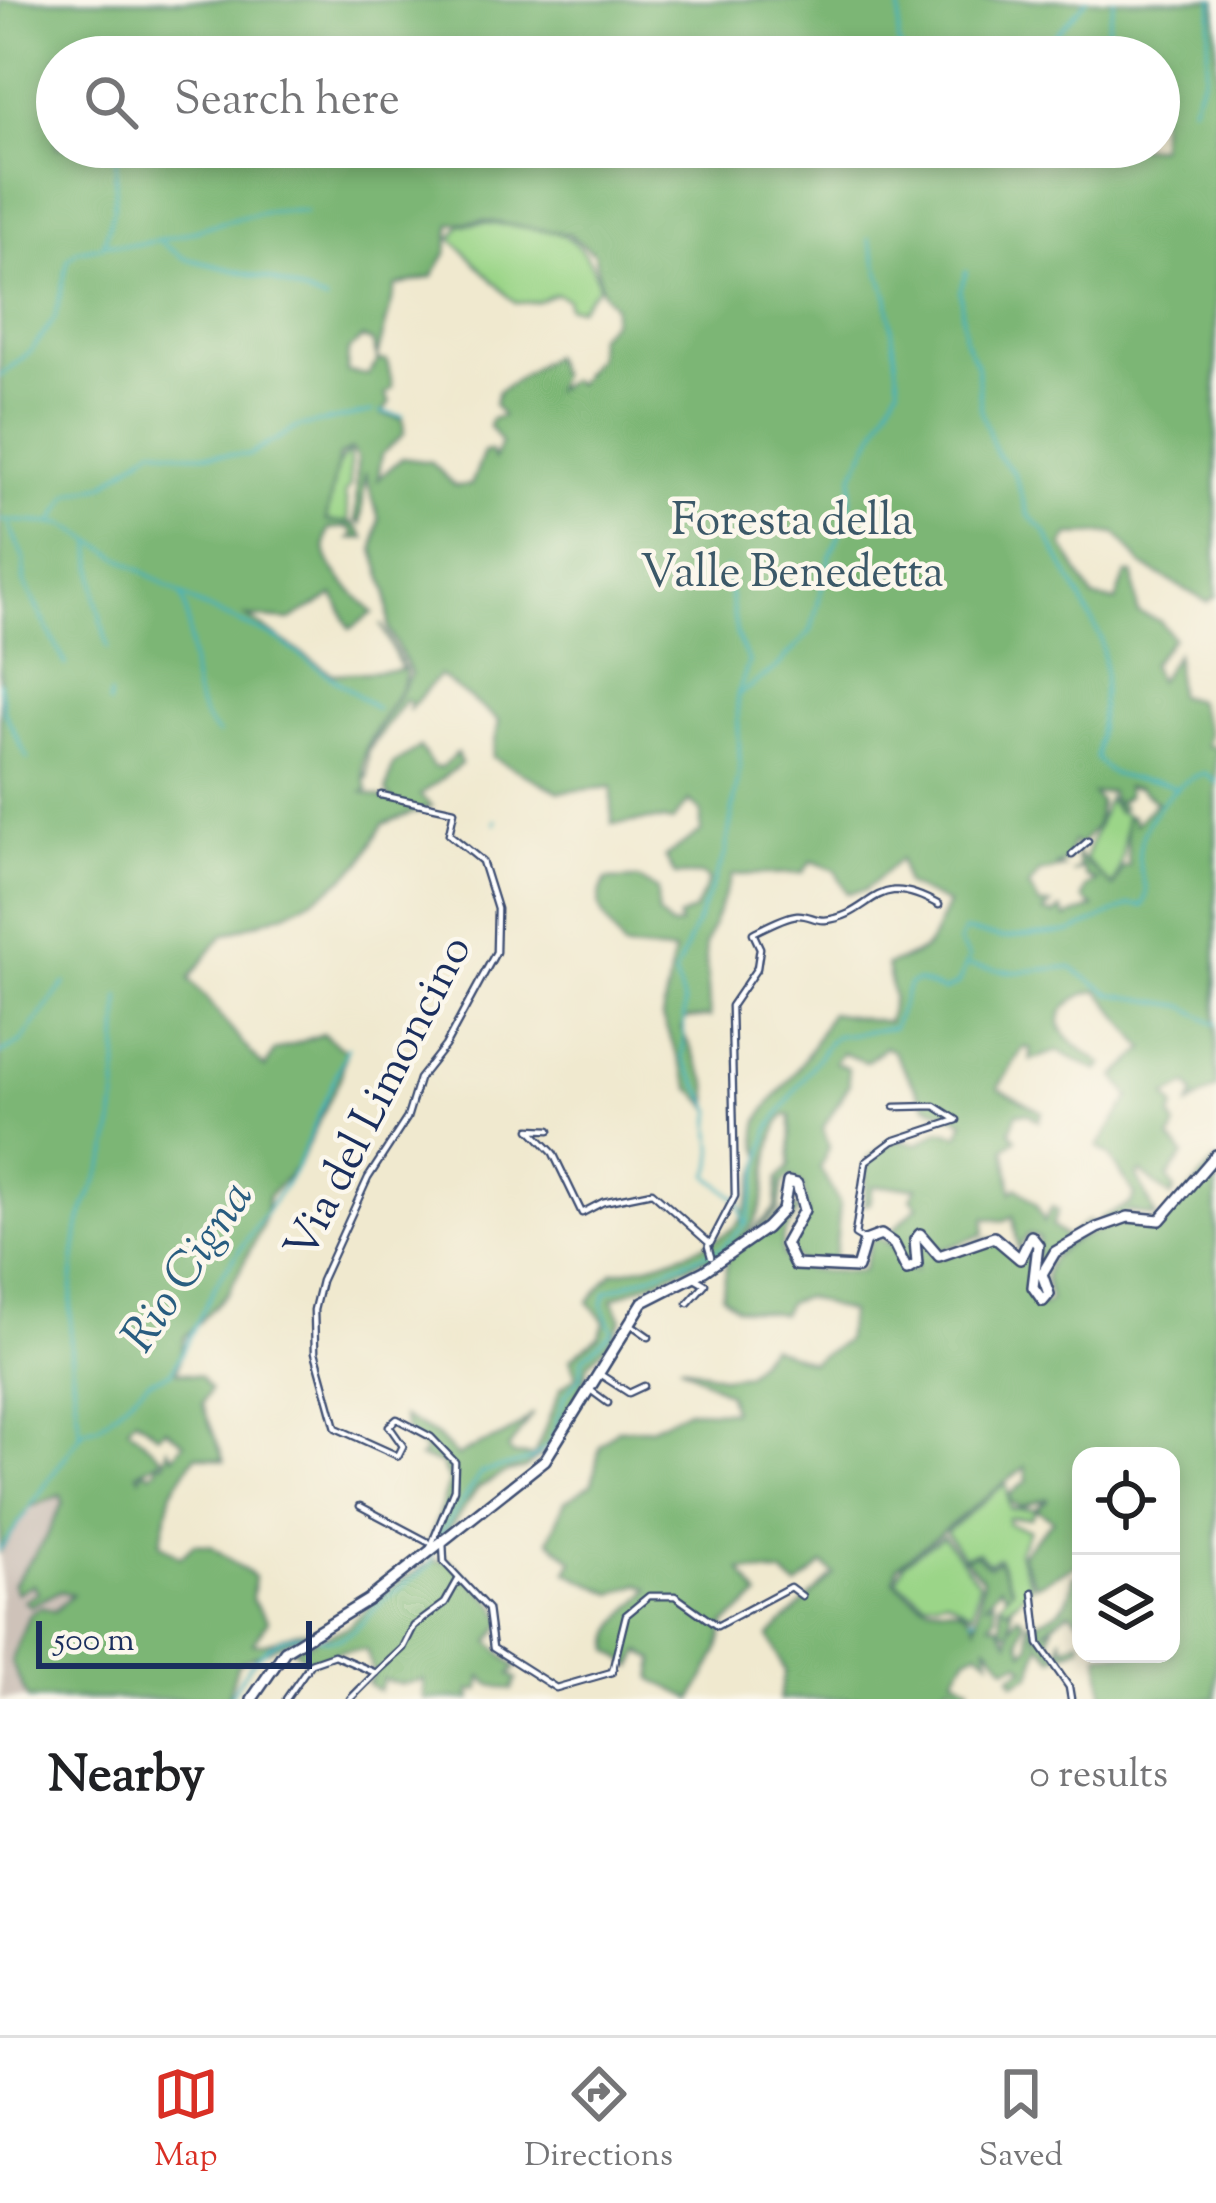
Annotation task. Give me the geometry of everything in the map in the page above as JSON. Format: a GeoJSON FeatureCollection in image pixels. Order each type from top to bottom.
{"type":"FeatureCollection","features":[{"type":"Feature","properties":{"kind":"main road"},"geometry":{"type":"LineString","coordinates":[[252,1699],[275,1660],[368,1600],[553,1453],[647,1298],[693,1276],[779,1216],[791,1180],[797,1184],[804,1210],[784,1244],[791,1262],[857,1268],[865,1241],[885,1236],[909,1270],[917,1264],[915,1240],[920,1234],[938,1256],[994,1237],[1020,1258],[1031,1236],[1038,1245],[1033,1286],[1043,1301],[1048,1294],[1042,1274],[1055,1252],[1121,1218],[1160,1220],[1216,1155]]}},
{"type":"Feature","properties":{"kind":"street","name":"Via del Limoncino"},"geometry":{"type":"LineString","coordinates":[[381,795],[454,811],[449,834],[479,857],[497,908],[493,963],[445,1046],[419,1079],[400,1131],[364,1184],[328,1263],[314,1310],[317,1372],[336,1428],[398,1456],[403,1447],[389,1426],[397,1419],[431,1437],[455,1462],[454,1489],[433,1546]]}},
{"type":"Feature","properties":{"kind":"street"},"geometry":{"type":"LineString","coordinates":[[1072,854],[1088,841]]}},
{"type":"Feature","properties":{"kind":"street"},"geometry":{"type":"LineString","coordinates":[[708,1244],[735,1196],[731,1006],[757,968],[760,949],[753,933],[790,915],[833,919],[871,895],[896,890],[914,890],[939,905]]}},
{"type":"Feature","properties":{"kind":"street"},"geometry":{"type":"LineString","coordinates":[[865,1241],[855,1234],[866,1161],[893,1141],[958,1120],[935,1106],[895,1107]]}},
{"type":"Feature","properties":{"kind":"street"},"geometry":{"type":"LineString","coordinates":[[550,1130],[530,1129],[554,1154],[581,1213],[603,1202],[652,1192],[708,1244],[711,1257],[693,1276],[705,1284],[688,1303]]}},
{"type":"Feature","properties":{"kind":"street"},"geometry":{"type":"LineString","coordinates":[[628,1323],[649,1337]]}},
{"type":"Feature","properties":{"kind":"street"},"geometry":{"type":"LineString","coordinates":[[598,1373],[629,1393],[644,1386]]}},
{"type":"Feature","properties":{"kind":"street"},"geometry":{"type":"LineString","coordinates":[[589,1389],[608,1403]]}},
{"type":"Feature","properties":{"kind":"street"},"geometry":{"type":"LineString","coordinates":[[360,1506],[433,1546],[488,1610],[493,1648],[548,1686],[612,1672],[626,1615],[649,1596],[675,1596],[716,1626],[790,1587],[802,1596]]}},
{"type":"Feature","properties":{"kind":"street"},"geometry":{"type":"LineString","coordinates":[[350,1699],[404,1648],[414,1626],[445,1603],[458,1579]]}},
{"type":"Feature","properties":{"kind":"street"},"geometry":{"type":"LineString","coordinates":[[1034,1592],[1039,1644],[1069,1687],[1071,1699]]}},
{"type":"Feature","properties":{"kind":"street"},"geometry":{"type":"LineString","coordinates":[[286,1699],[311,1663],[324,1656],[355,1660],[376,1673]]}},
{"type":"Feature","properties":{"kind":"street"},"geometry":{"type":"LineString","coordinates":[[544,1694],[548,1686]]}},
{"type":"Feature","properties":{"kind":"shaded area"},"geometry":{"type":"Polygon","coordinates":[[[61,1466],[145,1574],[33,1699],[0,1699],[0,1508],[61,1466]]]}},
{"type":"Feature","properties":{"kind":"green space","name":"Foresta della Valle Benedetta"},"geometry":{"type":"Polygon","coordinates":[[[0,0],[1216,0],[1216,596],[1207,602],[1142,565],[1116,533],[1070,535],[1063,545],[1093,598],[1116,601],[1126,574],[1133,574],[1138,613],[1160,621],[1173,638],[1151,664],[1158,681],[1176,654],[1177,695],[1196,700],[1208,732],[1207,746],[1216,747],[1216,1088],[1189,1105],[1194,1093],[1188,1085],[1166,1096],[1175,1107],[1171,1117],[1176,1127],[1170,1139],[1184,1155],[1168,1177],[1175,1191],[1171,1197],[1141,1172],[1137,1176],[1156,1217],[1130,1211],[1102,1225],[1100,1218],[1130,1204],[1135,1195],[1109,1155],[1098,1147],[1130,1097],[1115,1077],[1145,1049],[1099,991],[1075,999],[1060,1018],[1069,1038],[1103,1065],[1098,1071],[1058,1051],[1031,1060],[1030,1048],[1023,1048],[998,1088],[1042,1112],[1038,1121],[1028,1113],[1017,1113],[1010,1131],[1016,1139],[1005,1148],[1012,1192],[1017,1187],[1036,1204],[1044,1222],[1052,1207],[1058,1210],[1052,1226],[1067,1238],[1088,1221],[1094,1224],[1048,1255],[1040,1269],[1041,1294],[1034,1275],[1039,1238],[1028,1234],[1018,1250],[1013,1216],[1003,1221],[985,1218],[984,1234],[940,1251],[922,1229],[914,1236],[916,1258],[905,1263],[888,1235],[918,1206],[911,1198],[917,1187],[873,1186],[870,1203],[864,1205],[868,1157],[896,1140],[918,1144],[940,1130],[959,1135],[964,1120],[926,1105],[893,1051],[885,1047],[866,1062],[842,1053],[835,1062],[848,1068],[849,1085],[823,1128],[829,1148],[820,1168],[840,1205],[834,1265],[801,1263],[787,1249],[807,1212],[803,1186],[791,1176],[783,1183],[779,1210],[737,1246],[776,1208],[778,1179],[790,1166],[791,1116],[785,1115],[773,1137],[762,1203],[750,1229],[712,1262],[705,1259],[612,1299],[622,1319],[612,1339],[588,1364],[582,1388],[540,1456],[525,1468],[478,1488],[448,1531],[430,1542],[449,1481],[441,1464],[419,1458],[425,1452],[406,1431],[403,1417],[437,1436],[457,1457],[511,1431],[533,1413],[508,1449],[513,1455],[534,1456],[561,1388],[576,1376],[570,1359],[599,1336],[605,1321],[588,1302],[613,1272],[700,1247],[732,1229],[741,1219],[763,1159],[757,1127],[830,1013],[888,1022],[893,996],[887,965],[927,946],[948,904],[905,884],[900,859],[865,890],[847,893],[835,870],[812,861],[802,873],[732,875],[705,945],[710,1017],[685,1019],[681,1029],[708,1083],[710,1107],[691,1089],[662,1018],[674,952],[624,949],[603,916],[599,900],[606,880],[638,879],[657,890],[658,914],[671,927],[680,924],[678,918],[695,910],[709,880],[703,875],[675,875],[665,857],[701,832],[701,811],[689,801],[672,822],[612,824],[612,787],[559,792],[492,757],[499,721],[439,675],[408,711],[410,703],[405,700],[368,751],[367,780],[368,747],[411,674],[389,630],[387,592],[374,550],[379,519],[365,473],[361,524],[356,520],[357,458],[351,449],[339,456],[326,521],[353,523],[365,538],[350,539],[354,534],[348,527],[329,529],[326,554],[338,575],[373,613],[350,629],[334,595],[290,620],[247,617],[333,674],[402,670],[381,624],[406,673],[368,743],[363,773],[368,790],[363,792],[393,801],[386,792],[393,765],[420,747],[433,767],[441,768],[457,753],[461,764],[420,795],[432,806],[383,824],[362,862],[330,889],[288,912],[223,935],[189,979],[265,1068],[274,1051],[323,1034],[346,1051],[341,1076],[298,1165],[268,1197],[262,1227],[229,1291],[184,1338],[177,1372],[200,1376],[210,1390],[202,1404],[224,1461],[196,1455],[172,1491],[160,1543],[180,1557],[194,1544],[211,1546],[254,1577],[252,1600],[268,1620],[253,1643],[311,1631],[238,1663],[227,1699],[28,1699],[11,1662],[29,1614],[41,1607],[55,1611],[72,1594],[59,1591],[30,1606],[24,1601],[38,1593],[33,1584],[17,1593],[13,1584],[45,1540],[63,1502],[61,1495],[30,1507],[0,1551],[0,0]],[[484,221],[451,224],[447,252],[432,277],[396,286],[377,357],[372,341],[362,338],[348,351],[347,372],[368,375],[379,360],[387,361],[393,388],[385,394],[390,402],[382,414],[403,419],[404,434],[382,454],[378,479],[402,458],[431,462],[455,486],[471,485],[484,452],[490,451],[494,459],[501,443],[489,426],[491,419],[502,416],[494,404],[498,392],[551,356],[559,376],[554,390],[570,380],[576,384],[596,357],[597,336],[612,321],[614,306],[602,291],[594,253],[568,234],[484,221]],[[1126,787],[1128,796],[1118,802],[1123,807],[1117,812],[1110,792],[1093,794],[1100,802],[1096,826],[1075,851],[1078,845],[1073,842],[1066,861],[1057,865],[1063,868],[1039,873],[1029,887],[1040,905],[1051,905],[1044,912],[1054,915],[1062,909],[1066,918],[1094,907],[1083,899],[1086,888],[1097,881],[1086,877],[1083,868],[1072,873],[1080,868],[1076,854],[1113,887],[1123,867],[1129,866],[1125,818],[1132,816],[1135,824],[1157,802],[1138,788],[1126,787]],[[135,1418],[128,1427],[163,1458],[137,1473],[140,1477],[144,1470],[150,1474],[157,1469],[156,1463],[164,1463],[168,1449],[173,1457],[184,1443],[166,1429],[158,1435],[135,1418]]]}},
{"type":"Feature","properties":{"kind":"green space"},"geometry":{"type":"Polygon","coordinates":[[[460,225],[539,228],[570,239],[592,265],[599,286],[579,308],[568,307],[567,299],[556,294],[538,302],[515,303],[452,239],[460,225]]]}},
{"type":"Feature","properties":{"kind":"green space"},"geometry":{"type":"Polygon","coordinates":[[[350,451],[350,487],[345,493],[349,522],[324,523],[334,474],[350,451]]]}},
{"type":"Feature","properties":{"kind":"green space"},"geometry":{"type":"Polygon","coordinates":[[[1108,798],[1116,811],[1127,815],[1122,859],[1112,887],[1085,859],[1108,798]]]}},
{"type":"Feature","properties":{"kind":"green space"},"geometry":{"type":"Polygon","coordinates":[[[1216,1160],[1216,1699],[1104,1699],[1100,1663],[1180,1663],[1180,1447],[1072,1447],[1072,1567],[1035,1585],[1021,1554],[1053,1520],[1036,1509],[1049,1498],[1021,1507],[1010,1502],[1010,1494],[1027,1481],[1025,1467],[898,1566],[894,1581],[909,1594],[927,1604],[960,1609],[976,1625],[983,1579],[964,1558],[976,1554],[988,1566],[999,1561],[1012,1589],[1006,1595],[1000,1586],[985,1605],[994,1600],[996,1615],[990,1623],[997,1624],[1009,1641],[1010,1631],[1002,1631],[1000,1604],[1008,1609],[1012,1604],[1010,1628],[1018,1615],[1024,1620],[1020,1641],[1024,1652],[1030,1645],[1028,1623],[1032,1621],[1038,1640],[1036,1622],[1058,1611],[1072,1582],[1072,1614],[1069,1611],[1044,1631],[1053,1626],[1049,1640],[1055,1651],[1060,1649],[1061,1636],[1064,1647],[1072,1643],[1072,1650],[1053,1658],[1040,1644],[1031,1675],[1014,1683],[1011,1676],[1025,1667],[1019,1662],[1006,1667],[986,1644],[990,1659],[979,1651],[966,1657],[954,1677],[970,1686],[969,1695],[949,1684],[934,1699],[779,1699],[785,1671],[769,1636],[834,1574],[823,1564],[797,1587],[783,1574],[741,1570],[759,1597],[725,1624],[718,1652],[693,1699],[652,1679],[655,1660],[641,1651],[633,1667],[611,1651],[618,1623],[650,1589],[640,1584],[613,1594],[567,1572],[573,1561],[549,1540],[565,1501],[592,1484],[600,1446],[617,1429],[650,1428],[688,1410],[732,1411],[728,1394],[679,1364],[723,1377],[746,1374],[770,1346],[811,1362],[845,1341],[849,1312],[805,1297],[788,1303],[782,1314],[737,1308],[722,1295],[728,1258],[786,1211],[800,1207],[782,1242],[783,1254],[799,1268],[863,1271],[871,1241],[878,1237],[895,1248],[899,1264],[915,1271],[920,1239],[940,1258],[990,1239],[1020,1259],[1030,1257],[1030,1283],[1043,1305],[1050,1300],[1046,1272],[1050,1261],[1069,1244],[1133,1219],[1144,1226],[1164,1220],[1216,1160]]]}},
{"type":"Feature","properties":{"kind":"green space"},"geometry":{"type":"Polygon","coordinates":[[[1006,1483],[1010,1509],[1036,1509],[1031,1518],[1008,1518],[1009,1524],[1029,1530],[1018,1552],[1031,1586],[1008,1609],[1000,1604],[1012,1587],[998,1558],[988,1563],[978,1552],[963,1557],[946,1532],[1006,1483]]]}},
{"type":"Feature","properties":{"kind":"green space"},"geometry":{"type":"Polygon","coordinates":[[[943,1536],[979,1583],[973,1613],[946,1598],[925,1601],[897,1581],[905,1562],[943,1536]]]}},
{"type":"Feature","properties":{"kind":"green space"},"geometry":{"type":"Polygon","coordinates":[[[432,1561],[450,1561],[496,1605],[504,1621],[490,1642],[516,1668],[510,1674],[517,1679],[512,1690],[491,1685],[482,1676],[480,1690],[469,1691],[472,1699],[424,1699],[424,1680],[399,1684],[383,1679],[379,1691],[367,1683],[374,1674],[366,1650],[340,1651],[310,1662],[292,1649],[348,1627],[382,1593],[432,1561]]]}},
{"type":"Feature","properties":{"kind":"waterway"},"geometry":{"type":"LineString","coordinates":[[898,36],[901,0]]}},
{"type":"Feature","properties":{"kind":"waterway"},"geometry":{"type":"LineString","coordinates":[[1054,36],[1087,0]]}},
{"type":"Feature","properties":{"kind":"waterway"},"geometry":{"type":"LineString","coordinates":[[1106,36],[1114,0]]}},
{"type":"Feature","properties":{"kind":"waterway"},"geometry":{"type":"LineString","coordinates":[[1192,106],[1205,73],[1213,0]]}},
{"type":"Feature","properties":{"kind":"waterway"},"geometry":{"type":"LineString","coordinates":[[0,376],[31,351],[55,318],[68,260],[77,251],[103,246],[114,208],[116,168]]}},
{"type":"Feature","properties":{"kind":"waterway"},"geometry":{"type":"LineString","coordinates":[[107,243],[150,242],[255,214],[306,212]]}},
{"type":"Feature","properties":{"kind":"waterway"},"geometry":{"type":"LineString","coordinates":[[744,1224],[739,1201],[709,1176],[713,1111],[683,1058],[684,1005],[675,974],[725,855],[740,767],[737,696],[777,667],[811,631],[830,556],[849,514],[853,475],[899,385],[888,298],[869,239]]}},
{"type":"Feature","properties":{"kind":"waterway"},"geometry":{"type":"LineString","coordinates":[[161,243],[184,258],[270,279],[326,302]]}},
{"type":"Feature","properties":{"kind":"waterway"},"geometry":{"type":"LineString","coordinates":[[966,272],[960,291],[965,341],[977,365],[981,411],[997,455],[1014,473],[1028,515],[1045,531],[1101,638],[1105,673],[1096,758],[1113,774],[1176,788]]}},
{"type":"Feature","properties":{"kind":"waterway"},"geometry":{"type":"LineString","coordinates":[[53,522],[70,494],[104,485],[154,447],[184,454],[249,455],[298,427],[372,412]]}},
{"type":"Feature","properties":{"kind":"waterway"},"geometry":{"type":"LineString","coordinates":[[380,412],[403,416]]}},
{"type":"Feature","properties":{"kind":"waterway"},"geometry":{"type":"LineString","coordinates":[[0,520],[64,524],[199,605],[276,638],[377,709]]}},
{"type":"Feature","properties":{"kind":"waterway"},"geometry":{"type":"LineString","coordinates":[[9,524],[24,559],[24,582],[66,665]]}},
{"type":"Feature","properties":{"kind":"waterway"},"geometry":{"type":"LineString","coordinates":[[92,543],[96,599],[108,648]]}},
{"type":"Feature","properties":{"kind":"waterway"},"geometry":{"type":"LineString","coordinates":[[726,568],[737,637],[749,662],[738,693]]}},
{"type":"Feature","properties":{"kind":"waterway"},"geometry":{"type":"LineString","coordinates":[[181,594],[198,703],[218,734]]}},
{"type":"Feature","properties":{"kind":"waterway"},"geometry":{"type":"LineString","coordinates":[[0,682],[4,711],[28,759]]}},
{"type":"Feature","properties":{"kind":"waterway"},"geometry":{"type":"LineString","coordinates":[[109,704],[110,695]]}},
{"type":"Feature","properties":{"kind":"waterway"},"geometry":{"type":"LineString","coordinates":[[436,1541],[481,1473],[531,1460],[549,1445],[565,1396],[581,1376],[582,1359],[613,1331],[602,1304],[606,1292],[721,1248],[747,1223],[769,1129],[835,1036],[893,1028],[909,984],[918,981],[944,991],[958,984],[969,958],[959,943],[964,931],[1002,938],[1072,932],[1130,905],[1143,906],[1146,894],[1140,847],[1150,820],[1169,795],[1192,778],[1205,773],[1216,782]]}},
{"type":"Feature","properties":{"kind":"waterway"},"geometry":{"type":"LineString","coordinates":[[970,966],[1016,972],[1070,967],[1111,994],[1184,1006],[1216,1024]]}},
{"type":"Feature","properties":{"kind":"waterway"},"geometry":{"type":"LineString","coordinates":[[0,1054],[21,1042],[65,983]]}},
{"type":"Feature","properties":{"kind":"waterway"},"geometry":{"type":"LineString","coordinates":[[81,1434],[71,1359],[72,1282],[80,1221],[110,1145],[120,996]]}},
{"type":"Feature","properties":{"kind":"waterway","name":"Rio Cigna"},"geometry":{"type":"LineString","coordinates":[[0,1550],[84,1430],[100,1425],[149,1381],[172,1372],[218,1281],[295,1170],[348,1047]]}},
{"type":"Feature","properties":{"kind":"waterway"},"geometry":{"type":"LineString","coordinates":[[317,1638],[349,1634],[389,1595],[430,1565],[434,1550]]}},
{"type":"Feature","properties":{"kind":"waterway"},"geometry":{"type":"LineString","coordinates":[[229,1699],[266,1648],[302,1634]]}}]}
